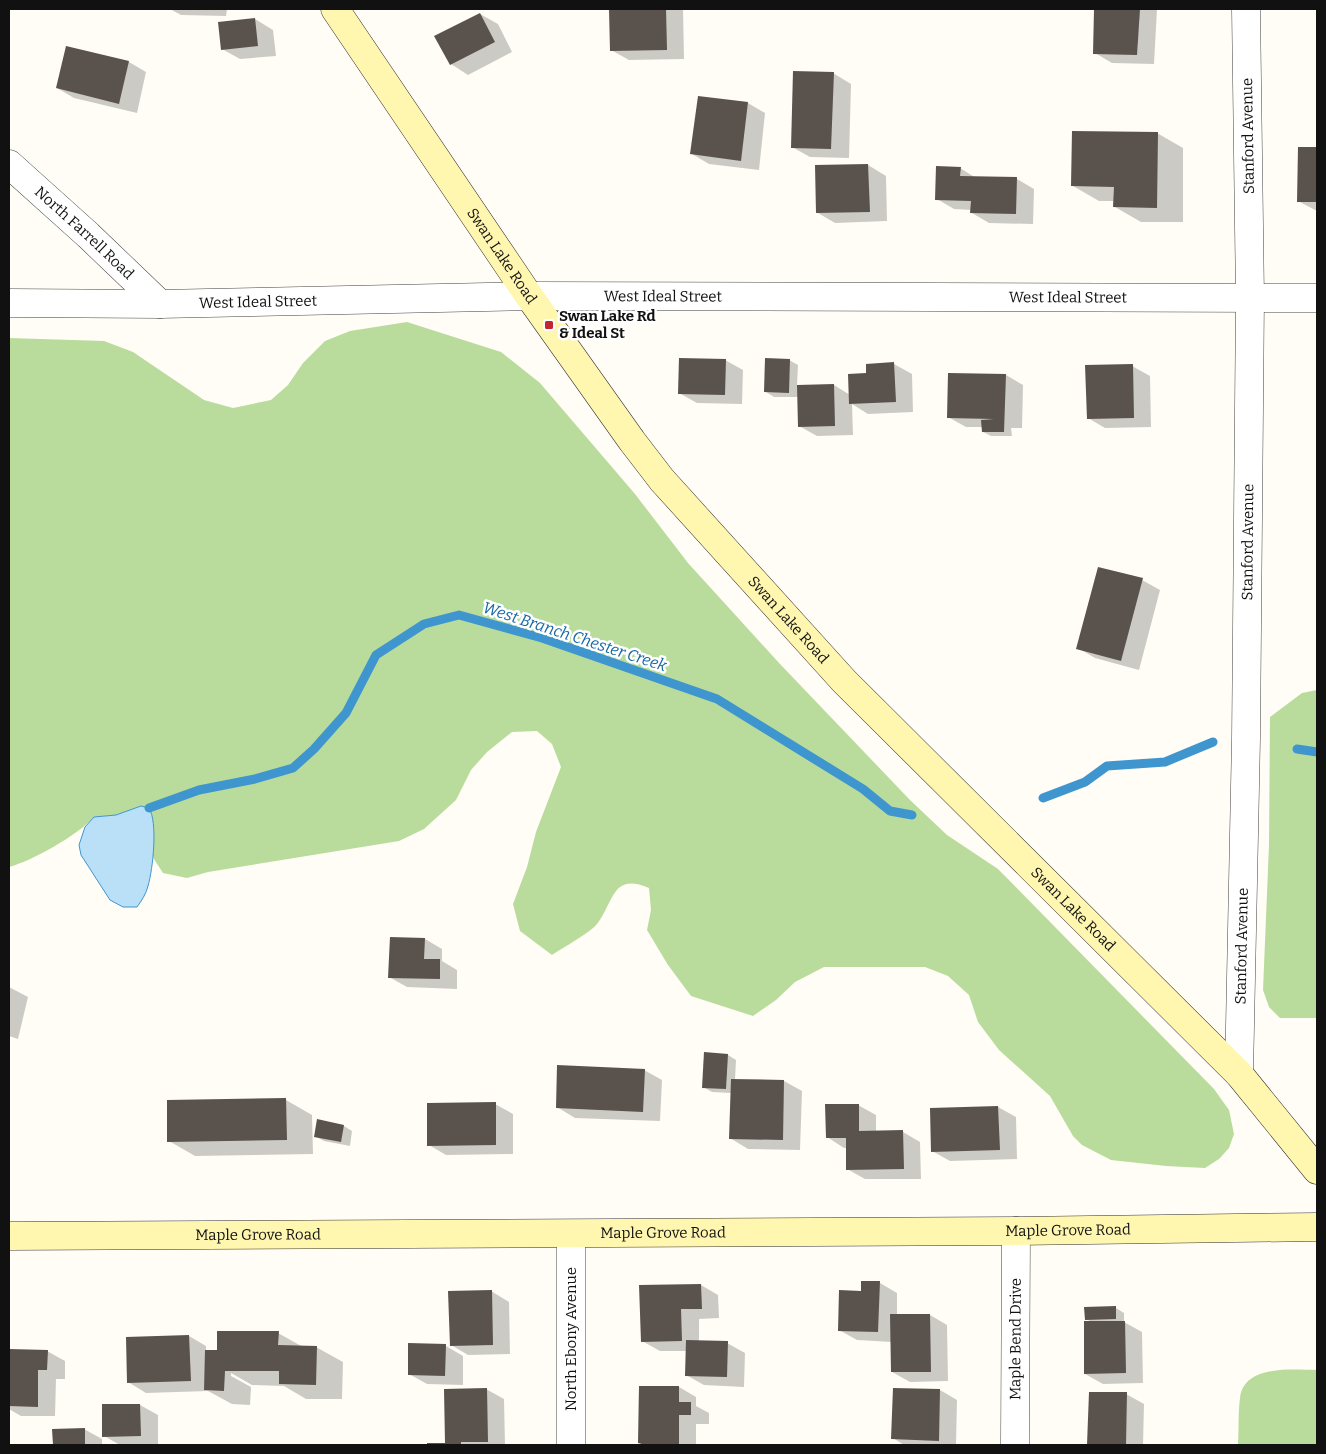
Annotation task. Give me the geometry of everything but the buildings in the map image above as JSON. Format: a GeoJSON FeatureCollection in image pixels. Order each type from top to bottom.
{"type":"FeatureCollection","features":[{"type":"Feature","properties":{"kind":"street","name":"Swan Lake Road"},"geometry":{"type":"LineString","coordinates":[[335,9],[529,296],[662,480],[712,538],[844,681],[1239,1074],[1317,1170]]}},
{"type":"Feature","properties":{"kind":"street","name":"Stanford Avenue"},"geometry":{"type":"LineString","coordinates":[[1239,1074],[1246,749],[1250,298],[1246,9]]}},
{"type":"Feature","properties":{"kind":"street","name":"North Farrell Road"},"geometry":{"type":"LineString","coordinates":[[9,164],[88,235],[160,304]]}},
{"type":"Feature","properties":{"kind":"street","name":"West Ideal Street"},"geometry":{"type":"LineString","coordinates":[[9,303],[160,304],[529,296],[1317,298]]}},
{"type":"Feature","properties":{"kind":"street","name":"Maple Grove Road"},"geometry":{"type":"LineString","coordinates":[[9,1236],[1016,1231],[1317,1227]]}},
{"type":"Feature","properties":{"kind":"street","name":"Maple Bend Drive"},"geometry":{"type":"LineString","coordinates":[[1015,1445],[1016,1231]]}},
{"type":"Feature","properties":{"kind":"street","name":"North Ebony Avenue"},"geometry":{"type":"LineString","coordinates":[[571,1234],[571,1445]]}},
{"type":"Feature","properties":{"kind":"green space"},"geometry":{"type":"Polygon","coordinates":[[[407,322],[501,352],[540,383],[635,494],[688,563],[780,664],[910,800],[947,835],[998,869],[1214,1089],[1229,1110],[1234,1134],[1229,1148],[1219,1159],[1205,1168],[1166,1166],[1111,1160],[1082,1145],[1073,1136],[1050,1096],[999,1050],[978,1022],[969,995],[948,976],[925,967],[824,967],[795,982],[776,1000],[753,1016],[691,996],[668,965],[647,930],[651,910],[649,888],[637,884],[628,884],[621,887],[611,899],[594,927],[552,955],[520,931],[513,904],[527,867],[536,832],[561,767],[552,744],[537,731],[512,732],[487,752],[471,770],[456,800],[424,829],[399,841],[208,872],[187,878],[163,873],[152,856],[154,826],[141,806],[116,815],[94,817],[77,832],[54,846],[30,859],[9,867],[9,338],[104,341],[133,352],[204,400],[233,408],[271,400],[288,385],[303,363],[325,341],[350,331],[407,322]]]}},
{"type":"Feature","properties":{"kind":"green space"},"geometry":{"type":"Polygon","coordinates":[[[1317,690],[1317,1018],[1280,1018],[1269,1007],[1263,990],[1269,845],[1270,717],[1302,693],[1317,690]]]}},
{"type":"Feature","properties":{"kind":"green space"},"geometry":{"type":"Polygon","coordinates":[[[1317,1370],[1317,1445],[1238,1445],[1240,1398],[1243,1387],[1250,1379],[1271,1371],[1317,1370]]]}},
{"type":"Feature","properties":{"kind":"water"},"geometry":{"type":"Polygon","coordinates":[[[141,806],[149,808],[152,815],[154,846],[150,878],[145,894],[137,907],[123,907],[110,900],[81,855],[79,845],[85,827],[94,817],[116,815],[141,806]]]}},
{"type":"Feature","properties":{"kind":"waterway","name":"West Branch Chester Creek"},"geometry":{"type":"LineString","coordinates":[[149,808],[199,790],[255,779],[293,768],[314,749],[346,713],[376,655],[424,624],[459,615],[542,638],[717,699],[863,789],[890,811],[912,815]]}},
{"type":"Feature","properties":{"kind":"waterway","name":"West Branch Chester Creek"},"geometry":{"type":"LineString","coordinates":[[1043,798],[1085,782],[1107,766],[1165,762],[1213,742]]}},
{"type":"Feature","properties":{"kind":"waterway","name":"West Branch Chester Creek"},"geometry":{"type":"LineString","coordinates":[[1297,749],[1317,752]]}},
{"type":"Feature","properties":{"kind":"place","name":"Swan Lake Rd & Ideal St"},"geometry":{"type":"Point","coordinates":[549,325]}}]}
